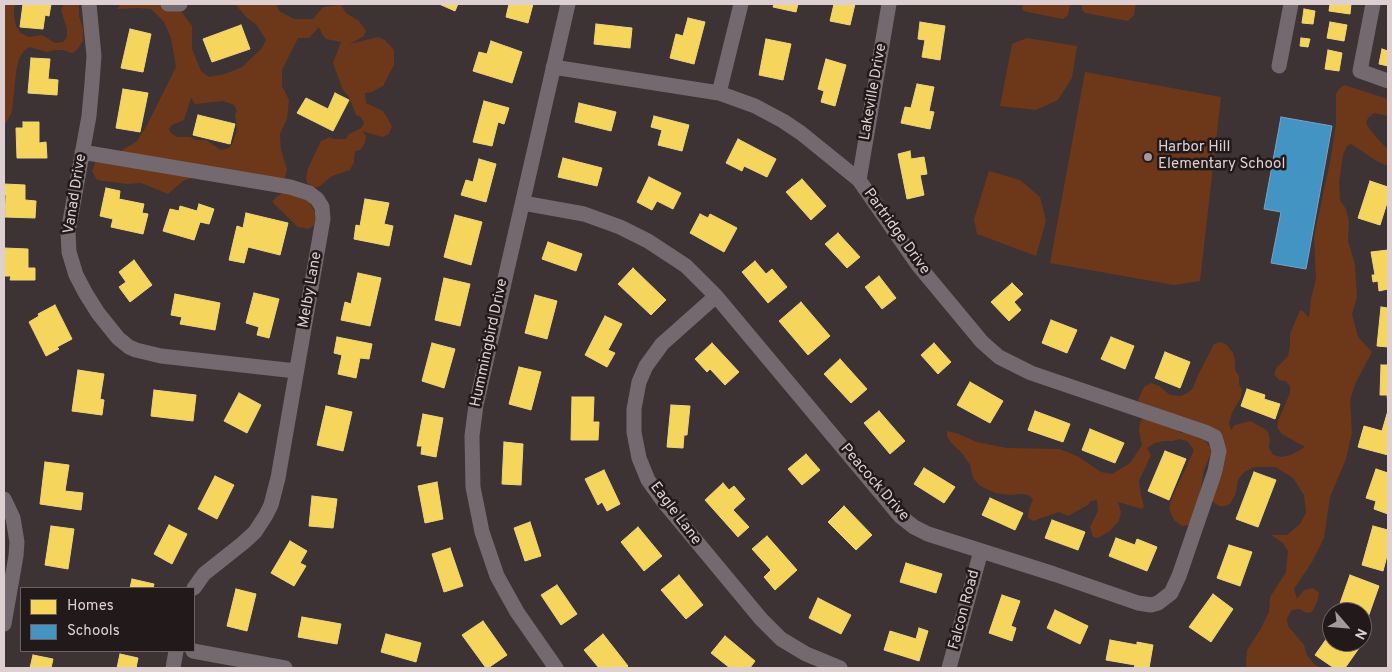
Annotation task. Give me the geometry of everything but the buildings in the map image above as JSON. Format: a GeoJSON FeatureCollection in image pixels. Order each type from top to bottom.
{"type":"FeatureCollection","features":[{"type":"Feature","properties":{"kind":"street","name":"Vanad Drive"},"geometry":{"type":"LineString","coordinates":[[89,4],[94,56],[89,116],[68,232],[68,252],[76,276],[86,294],[98,313],[118,338],[128,347],[152,355],[296,371]]}},
{"type":"Feature","properties":{"kind":"street"},"geometry":{"type":"LineString","coordinates":[[168,4],[180,4]]}},
{"type":"Feature","properties":{"kind":"street","name":"Hummingbird Drive"},"geometry":{"type":"LineString","coordinates":[[553,667],[517,612],[497,576],[482,532],[473,487],[472,436],[476,405],[568,4]]}},
{"type":"Feature","properties":{"kind":"street"},"geometry":{"type":"LineString","coordinates":[[719,93],[740,4]]}},
{"type":"Feature","properties":{"kind":"street","name":"Lakeville Drive"},"geometry":{"type":"LineString","coordinates":[[859,180],[889,4]]}},
{"type":"Feature","properties":{"kind":"street"},"geometry":{"type":"LineString","coordinates":[[1279,66],[1291,4]]}},
{"type":"Feature","properties":{"kind":"street"},"geometry":{"type":"LineString","coordinates":[[1372,4],[1360,71],[1388,80]]}},
{"type":"Feature","properties":{"kind":"street","name":"Partridge Drive"},"geometry":{"type":"LineString","coordinates":[[554,68],[719,93],[755,106],[783,121],[801,132],[859,180],[918,265],[982,342],[999,357],[1031,373],[1205,432],[1212,435],[1216,440]]}},
{"type":"Feature","properties":{"kind":"street","name":"Melby Lane"},"geometry":{"type":"LineString","coordinates":[[82,152],[290,187],[309,193],[317,199],[322,207],[323,219],[278,478],[266,515],[255,532],[243,544],[204,574],[195,587]]}},
{"type":"Feature","properties":{"kind":"street","name":"Peacock Drive"},"geometry":{"type":"LineString","coordinates":[[523,203],[584,214],[648,241],[686,266],[716,296],[900,516],[914,527],[928,534],[1138,603],[1151,605],[1158,603],[1171,593],[1179,576],[1215,472],[1219,456],[1216,440]]}},
{"type":"Feature","properties":{"kind":"street","name":"Eagle Lane"},"geometry":{"type":"LineString","coordinates":[[716,296],[662,344],[646,366],[639,382],[634,409],[634,432],[639,458],[648,480],[663,501],[761,619],[781,639],[789,644],[806,654],[840,668]]}},
{"type":"Feature","properties":{"kind":"street"},"geometry":{"type":"LineString","coordinates":[[4,499],[13,518],[17,542],[4,624]]}},
{"type":"Feature","properties":{"kind":"street","name":"Falcon Road"},"geometry":{"type":"LineString","coordinates":[[949,668],[981,551]]}},
{"type":"Feature","properties":{"kind":"street"},"geometry":{"type":"LineString","coordinates":[[195,651],[286,668]]}},
{"type":"Feature","properties":{"kind":"street"},"geometry":{"type":"LineString","coordinates":[[173,668],[176,652]]}},
{"type":"Feature","properties":{"kind":"shaded area"},"geometry":{"type":"Polygon","coordinates":[[[4,4],[16,4],[14,17],[16,26],[21,33],[29,37],[42,35],[55,43],[63,42],[67,37],[67,29],[61,10],[64,4],[79,4],[83,41],[77,50],[72,53],[63,50],[47,52],[29,47],[23,52],[16,72],[12,112],[4,126],[4,4]]]}},
{"type":"Feature","properties":{"kind":"shaded area"},"geometry":{"type":"Polygon","coordinates":[[[121,4],[176,4],[192,26],[192,49],[201,71],[209,77],[225,74],[242,67],[262,48],[266,40],[256,24],[247,18],[235,4],[276,4],[279,11],[294,19],[313,19],[323,7],[341,5],[346,13],[359,21],[366,31],[364,36],[350,44],[378,37],[385,40],[394,50],[394,65],[383,86],[372,92],[365,93],[366,103],[383,111],[392,126],[389,134],[382,137],[362,131],[366,136],[365,143],[360,150],[355,151],[354,162],[350,170],[332,176],[320,186],[314,188],[307,183],[308,168],[321,141],[330,137],[333,139],[346,139],[349,134],[361,128],[364,123],[361,117],[356,115],[349,97],[343,90],[333,63],[341,42],[326,39],[319,27],[309,38],[298,38],[282,70],[282,86],[289,100],[287,119],[280,134],[281,150],[287,169],[284,181],[218,169],[183,181],[168,194],[141,183],[127,184],[97,180],[92,171],[96,160],[118,153],[137,141],[176,67],[171,38],[164,22],[151,9],[117,9],[121,4]],[[191,98],[184,120],[172,125],[169,129],[171,133],[177,137],[206,140],[221,150],[229,148],[237,129],[235,115],[237,111],[234,105],[223,101],[195,104],[191,98]]]}},
{"type":"Feature","properties":{"kind":"shaded area"},"geometry":{"type":"Polygon","coordinates":[[[1022,4],[1070,5],[1068,15],[1063,19],[1023,11],[1022,4]]]}},
{"type":"Feature","properties":{"kind":"shaded area"},"geometry":{"type":"Polygon","coordinates":[[[1082,4],[1136,4],[1134,15],[1128,21],[1085,13],[1082,10],[1082,4]]]}},
{"type":"Feature","properties":{"kind":"shaded area"},"geometry":{"type":"Polygon","coordinates":[[[1027,38],[1077,46],[1072,78],[1058,100],[1036,110],[1000,106],[1012,44],[1027,38]]]}},
{"type":"Feature","properties":{"kind":"shaded area"},"geometry":{"type":"Polygon","coordinates":[[[1085,72],[1221,97],[1200,281],[1174,285],[1050,263],[1085,72]]]}},
{"type":"Feature","properties":{"kind":"shaded area"},"geometry":{"type":"Polygon","coordinates":[[[1344,85],[1388,99],[1388,116],[1374,113],[1368,118],[1366,123],[1388,150],[1388,166],[1378,162],[1351,144],[1347,146],[1343,155],[1339,182],[1340,200],[1346,209],[1349,222],[1348,241],[1355,265],[1357,297],[1352,314],[1358,337],[1372,352],[1356,382],[1350,400],[1352,433],[1346,459],[1330,497],[1324,538],[1312,562],[1294,589],[1297,599],[1304,590],[1313,588],[1319,593],[1317,602],[1312,612],[1307,613],[1299,609],[1292,610],[1287,618],[1288,626],[1304,645],[1307,655],[1320,668],[1246,668],[1247,650],[1269,612],[1270,597],[1286,572],[1288,551],[1283,543],[1271,535],[1287,535],[1300,524],[1306,513],[1304,495],[1293,478],[1275,467],[1255,467],[1244,472],[1238,480],[1236,493],[1230,504],[1219,506],[1213,502],[1212,495],[1222,475],[1226,455],[1212,439],[1178,427],[1178,431],[1181,433],[1202,437],[1210,447],[1211,453],[1204,470],[1195,520],[1192,525],[1182,526],[1174,520],[1169,509],[1171,500],[1194,450],[1187,441],[1179,439],[1164,441],[1155,443],[1147,448],[1151,455],[1139,481],[1144,507],[1142,509],[1118,502],[1121,512],[1119,521],[1110,531],[1098,538],[1093,537],[1090,527],[1098,511],[1097,500],[1091,501],[1088,505],[1068,516],[1059,512],[1033,521],[1028,518],[1033,499],[1028,495],[1022,494],[995,493],[979,485],[973,478],[970,465],[962,453],[951,443],[947,436],[947,431],[977,442],[1007,448],[1060,449],[1079,457],[1101,472],[1112,474],[1130,463],[1142,445],[1139,430],[1143,417],[1142,408],[1138,400],[1144,387],[1151,383],[1159,386],[1170,395],[1181,396],[1189,392],[1193,388],[1214,344],[1221,342],[1227,345],[1233,353],[1235,370],[1239,376],[1239,384],[1242,390],[1241,397],[1229,423],[1231,430],[1235,425],[1250,421],[1265,429],[1268,432],[1270,439],[1269,448],[1273,455],[1281,457],[1291,455],[1305,447],[1282,434],[1277,428],[1290,393],[1290,386],[1285,381],[1279,380],[1274,374],[1277,367],[1288,356],[1290,334],[1300,310],[1309,318],[1316,279],[1314,237],[1331,157],[1336,123],[1336,94],[1344,85]]]}},
{"type":"Feature","properties":{"kind":"shaded area"},"geometry":{"type":"Polygon","coordinates":[[[989,171],[1020,180],[1040,197],[1046,221],[1036,256],[977,234],[974,219],[989,171]]]}},
{"type":"Feature","properties":{"kind":"shaded area"},"geometry":{"type":"Polygon","coordinates":[[[288,190],[309,201],[316,215],[314,225],[309,229],[298,227],[272,202],[276,197],[288,190]]]}},
{"type":"Feature","properties":{"kind":"place","name":"Harbor Hill Elementary School"},"geometry":{"type":"Point","coordinates":[1148,157]}}]}
